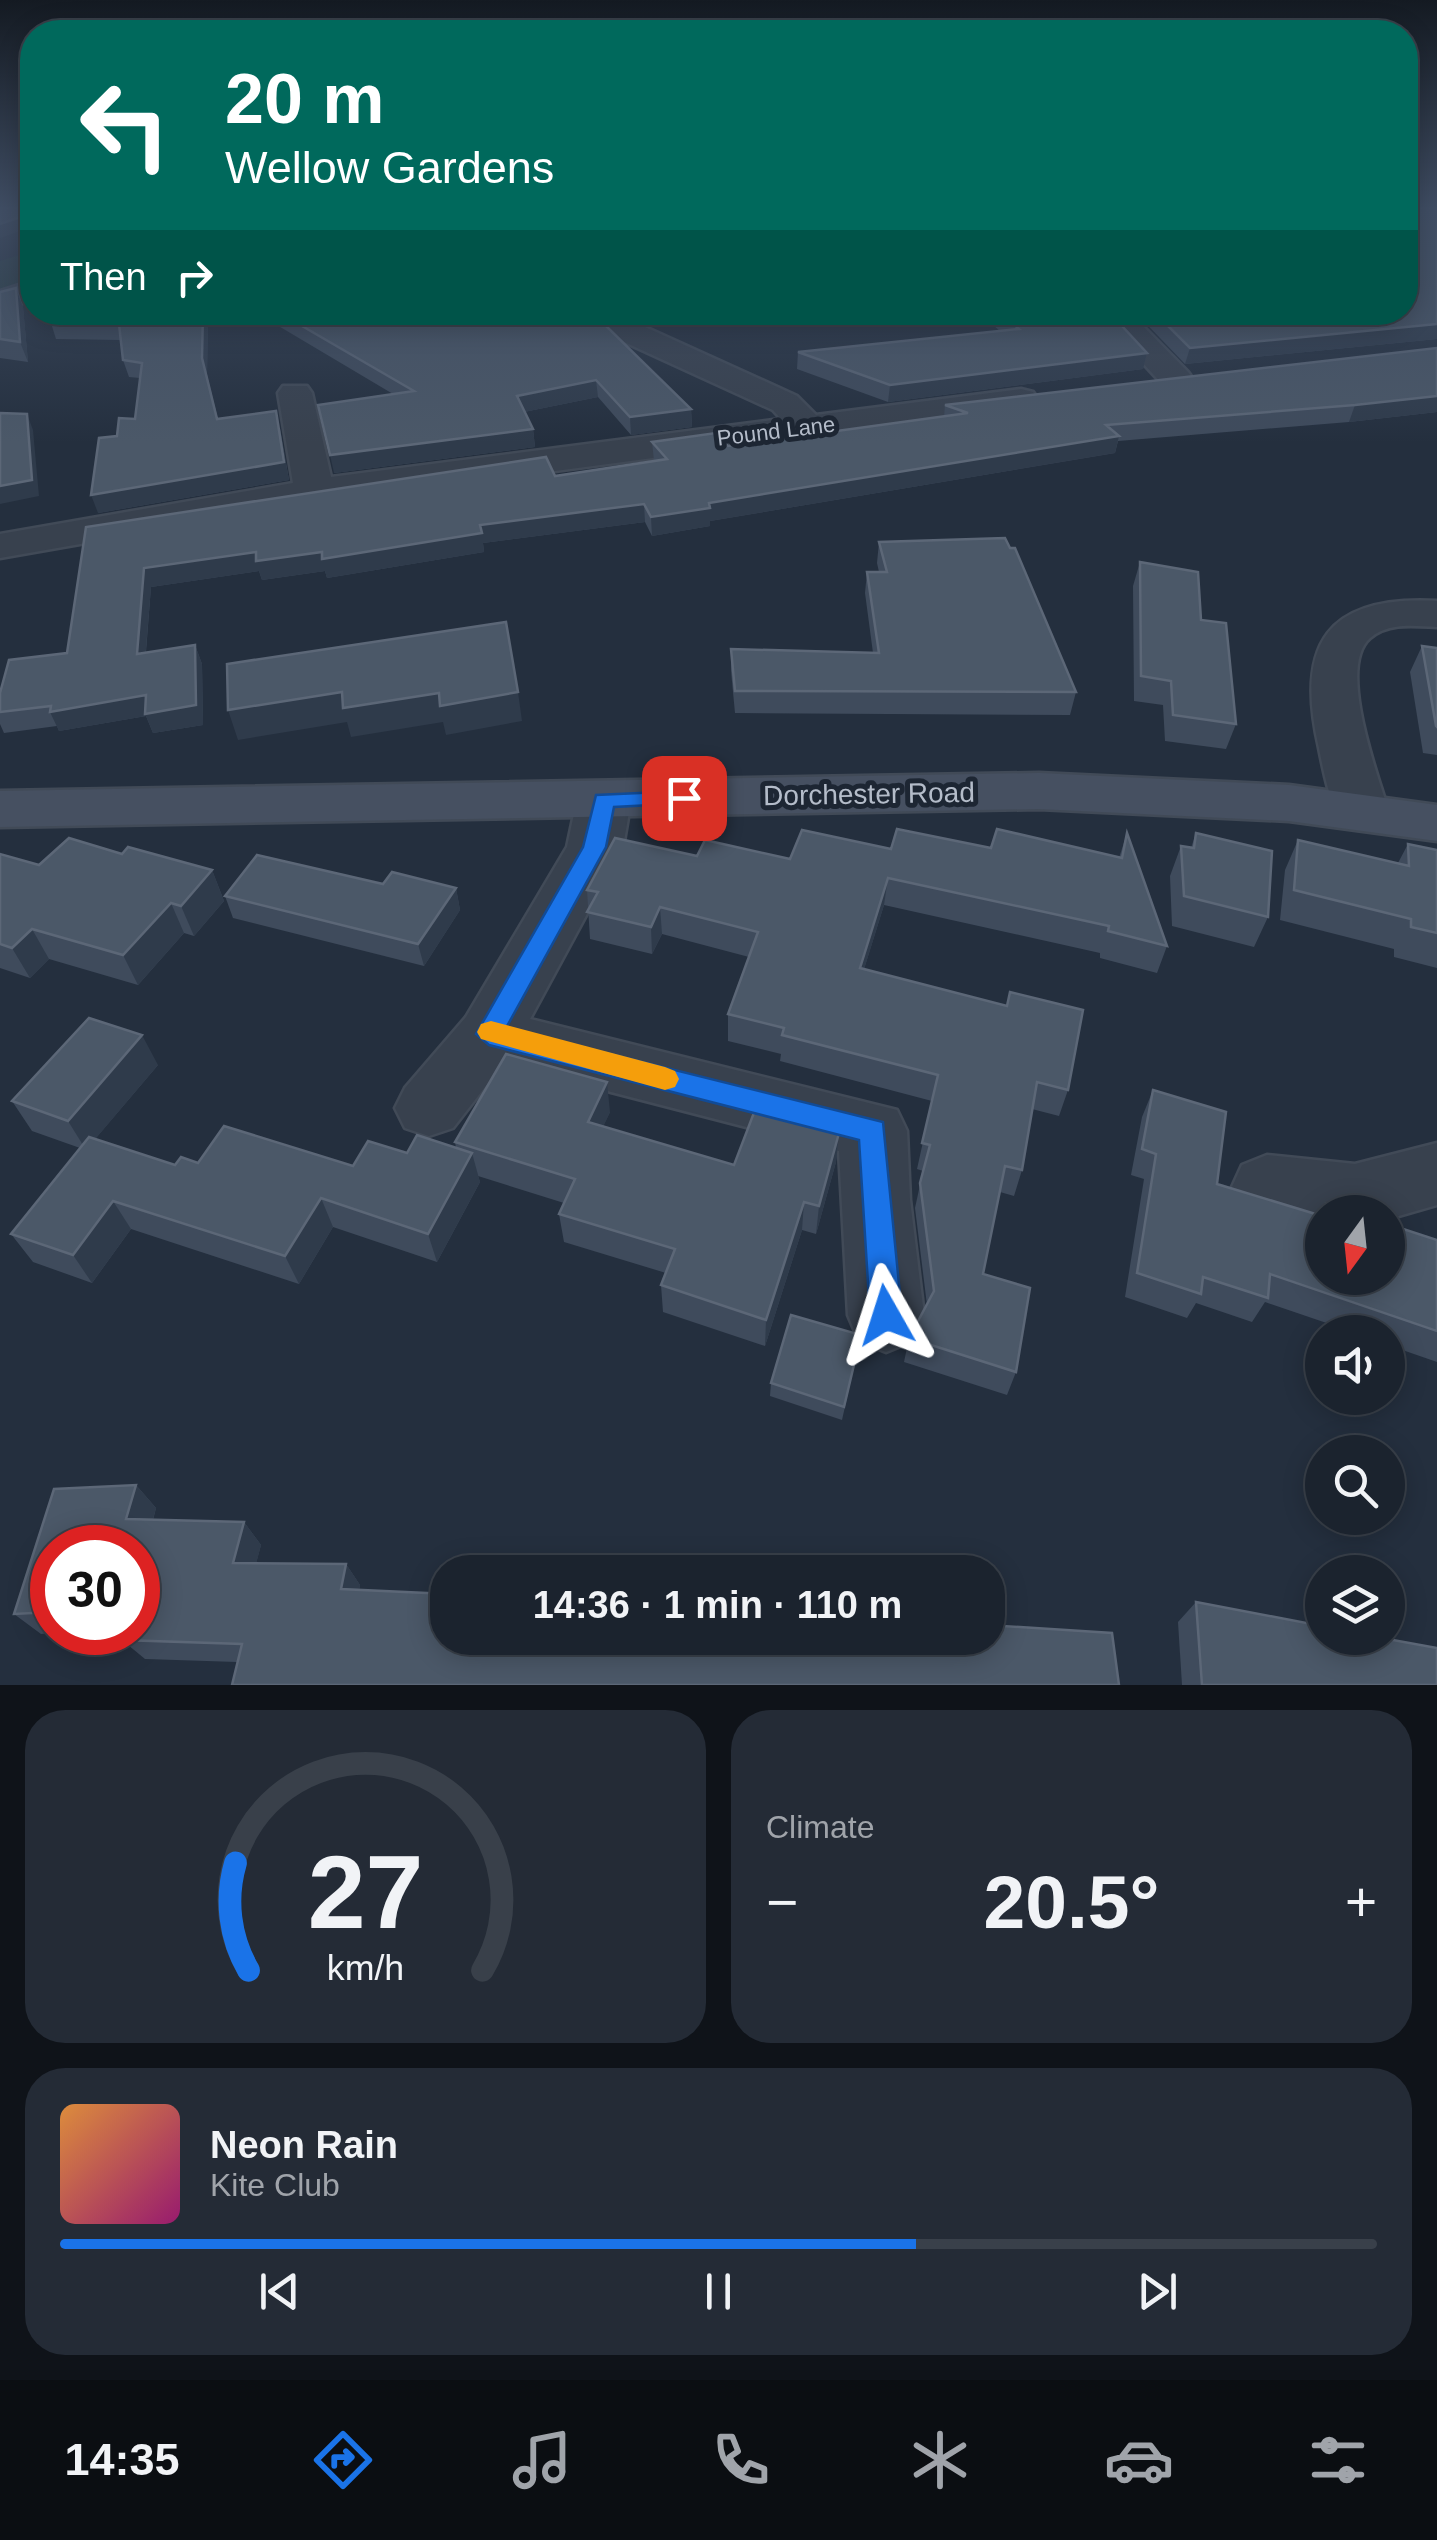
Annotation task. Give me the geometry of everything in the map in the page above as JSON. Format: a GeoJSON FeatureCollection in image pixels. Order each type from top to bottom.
{"type":"FeatureCollection","features":[{"type":"Feature","properties":{"kind":"street"},"geometry":{"type":"LineString","coordinates":[[614,325],[785,403],[806,427]]}},
{"type":"Feature","properties":{"kind":"street"},"geometry":{"type":"LineString","coordinates":[[1123,325],[1176,379]]}},
{"type":"Feature","properties":{"kind":"street"},"geometry":{"type":"LineString","coordinates":[[1137,384],[1214,375]]}},
{"type":"Feature","properties":{"kind":"street"},"geometry":{"type":"LineString","coordinates":[[295,394],[314,491]]}},
{"type":"Feature","properties":{"kind":"street","name":"Pound Lane"},"geometry":{"type":"LineString","coordinates":[[0,546],[314,491],[1059,394]]}},
{"type":"Feature","properties":{"kind":"street"},"geometry":{"type":"LineString","coordinates":[[1360,809],[1338,716],[1333,663],[1338,644],[1353,628],[1375,617],[1437,614]]}},
{"type":"Feature","properties":{"kind":"street","name":"Dorchester Road"},"geometry":{"type":"LineString","coordinates":[[0,810],[1039,790],[1360,809],[1437,823]]}},
{"type":"Feature","properties":{"kind":"street"},"geometry":{"type":"LineString","coordinates":[[428,1108],[489,1034],[595,847],[604,800]]}},
{"type":"Feature","properties":{"kind":"street"},"geometry":{"type":"LineString","coordinates":[[489,1034],[873,1131],[874,1200],[886,1315]]}},
{"type":"Feature","properties":{"kind":"street"},"geometry":{"type":"LineString","coordinates":[[1266,1187],[1355,1196],[1437,1174]]}},
{"type":"Feature","properties":{"kind":"green space"},"geometry":{"type":"Polygon","coordinates":[[[0,286],[20,286],[20,286],[0,293],[0,286]]]}},
{"type":"Feature","properties":{"kind":"building"},"geometry":{"type":"Polygon","coordinates":[[[1418,286],[1437,286],[1437,324],[1190,348],[1167,325],[1418,325],[1418,286]]]}},
{"type":"Feature","properties":{"kind":"building"},"geometry":{"type":"Polygon","coordinates":[[[16,288],[20,342],[0,339],[0,292],[16,288]]]}},
{"type":"Feature","properties":{"kind":"building"},"geometry":{"type":"Polygon","coordinates":[[[119,325],[203,325],[202,358],[217,419],[276,411],[284,462],[91,495],[99,438],[117,436],[119,418],[135,419],[142,363],[123,360],[119,325]]]}},
{"type":"Feature","properties":{"kind":"building"},"geometry":{"type":"Polygon","coordinates":[[[300,325],[605,325],[691,409],[630,417],[596,380],[517,396],[533,429],[330,455],[318,405],[414,391],[300,325]]]}},
{"type":"Feature","properties":{"kind":"building"},"geometry":{"type":"Polygon","coordinates":[[[1014,325],[1121,325],[1147,353],[890,385],[798,352],[1019,329],[1014,325]]]}},
{"type":"Feature","properties":{"kind":"building"},"geometry":{"type":"Polygon","coordinates":[[[1437,348],[1437,396],[1106,425],[1119,436],[709,503],[710,508],[651,517],[644,504],[480,525],[482,533],[322,559],[322,552],[256,561],[256,552],[144,568],[137,654],[195,645],[196,705],[145,714],[146,695],[50,712],[51,706],[0,712],[0,693],[9,660],[67,653],[86,527],[546,457],[555,476],[667,459],[652,442],[716,433],[728,446],[968,413],[945,405],[1437,348]]]}},
{"type":"Feature","properties":{"kind":"building"},"geometry":{"type":"Polygon","coordinates":[[[0,413],[27,414],[32,480],[0,486],[0,413]]]}},
{"type":"Feature","properties":{"kind":"building"},"geometry":{"type":"Polygon","coordinates":[[[1005,538],[1010,548],[1015,548],[1076,692],[735,691],[731,649],[879,653],[867,572],[887,572],[879,542],[1005,538]]]}},
{"type":"Feature","properties":{"kind":"building"},"geometry":{"type":"Polygon","coordinates":[[[1140,562],[1198,572],[1201,620],[1226,623],[1236,724],[1173,715],[1171,681],[1141,676],[1140,562]]]}},
{"type":"Feature","properties":{"kind":"building"},"geometry":{"type":"Polygon","coordinates":[[[506,622],[518,692],[440,706],[439,693],[343,708],[342,692],[228,710],[227,664],[506,622]]]}},
{"type":"Feature","properties":{"kind":"building"},"geometry":{"type":"Polygon","coordinates":[[[1422,646],[1437,648],[1437,727],[1436,726],[1422,646]]]}},
{"type":"Feature","properties":{"kind":"building"},"geometry":{"type":"Polygon","coordinates":[[[897,829],[991,848],[997,829],[1122,858],[1127,833],[1167,946],[1108,931],[1109,926],[888,878],[860,968],[1007,1006],[1010,992],[1083,1010],[1068,1090],[1037,1082],[1022,1170],[1005,1166],[983,1274],[1030,1288],[1016,1372],[909,1338],[934,1291],[920,1183],[930,1145],[922,1143],[938,1075],[782,1035],[784,1028],[728,1014],[758,932],[660,907],[651,927],[587,912],[598,892],[587,890],[615,838],[697,856],[705,840],[790,859],[802,830],[891,849],[897,829]]]}},
{"type":"Feature","properties":{"kind":"building"},"geometry":{"type":"Polygon","coordinates":[[[1196,833],[1272,851],[1268,917],[1184,896],[1181,846],[1194,848],[1196,833]]]}},
{"type":"Feature","properties":{"kind":"building"},"geometry":{"type":"Polygon","coordinates":[[[69,838],[122,854],[128,847],[212,870],[181,906],[171,903],[123,955],[32,929],[12,948],[0,944],[0,854],[39,865],[69,838]]]}},
{"type":"Feature","properties":{"kind":"building"},"geometry":{"type":"Polygon","coordinates":[[[1298,840],[1409,866],[1408,844],[1437,850],[1437,933],[1411,927],[1411,919],[1294,890],[1298,840]]]}},
{"type":"Feature","properties":{"kind":"building"},"geometry":{"type":"Polygon","coordinates":[[[257,855],[383,884],[392,872],[456,888],[418,944],[225,896],[257,855]]]}},
{"type":"Feature","properties":{"kind":"building"},"geometry":{"type":"Polygon","coordinates":[[[89,1018],[142,1035],[68,1121],[12,1101],[89,1018]]]}},
{"type":"Feature","properties":{"kind":"building"},"geometry":{"type":"Polygon","coordinates":[[[506,1054],[607,1082],[588,1122],[734,1165],[755,1110],[839,1133],[819,1206],[804,1202],[766,1320],[661,1285],[675,1249],[559,1214],[575,1179],[455,1142],[506,1054]]]}},
{"type":"Feature","properties":{"kind":"building"},"geometry":{"type":"Polygon","coordinates":[[[1153,1090],[1226,1112],[1217,1184],[1305,1211],[1305,1286],[1270,1274],[1268,1298],[1203,1277],[1201,1294],[1137,1273],[1156,1154],[1142,1149],[1153,1090]]]}},
{"type":"Feature","properties":{"kind":"building"},"geometry":{"type":"Polygon","coordinates":[[[224,1126],[353,1166],[368,1141],[407,1153],[417,1135],[472,1153],[428,1234],[321,1198],[285,1256],[113,1201],[73,1255],[11,1234],[89,1137],[175,1165],[181,1157],[198,1163],[224,1126]]]}},
{"type":"Feature","properties":{"kind":"building"},"geometry":{"type":"Polygon","coordinates":[[[1405,1230],[1437,1240],[1437,1331],[1405,1320],[1405,1315],[1390,1315],[1332,1295],[1405,1295],[1405,1230]]]}},
{"type":"Feature","properties":{"kind":"building"},"geometry":{"type":"Polygon","coordinates":[[[791,1315],[861,1335],[844,1407],[771,1383],[791,1315]]]}},
{"type":"Feature","properties":{"kind":"building"},"geometry":{"type":"Polygon","coordinates":[[[136,1485],[126,1519],[244,1522],[233,1563],[346,1564],[341,1589],[430,1593],[430,1655],[1005,1655],[1005,1626],[1112,1633],[1119,1685],[232,1685],[242,1644],[160,1641],[160,1525],[42,1525],[54,1489],[136,1485]]]}},
{"type":"Feature","properties":{"kind":"building"},"geometry":{"type":"Polygon","coordinates":[[[30,1564],[30,1613],[14,1614],[30,1564]]]}},
{"type":"Feature","properties":{"kind":"building"},"geometry":{"type":"Polygon","coordinates":[[[1196,1602],[1305,1623],[1305,1655],[1405,1655],[1405,1642],[1437,1648],[1437,1685],[1202,1685],[1196,1602]]]}},
{"type":"Feature","properties":{"kind":"slow traffic"},"geometry":{"type":"LineString","coordinates":[[491,1032],[665,1079]]}},
{"type":"Feature","properties":{"kind":"route"},"geometry":{"type":"LineString","coordinates":[[684,798],[604,800],[595,847],[489,1034],[873,1131],[874,1200],[886,1315]]}}]}
